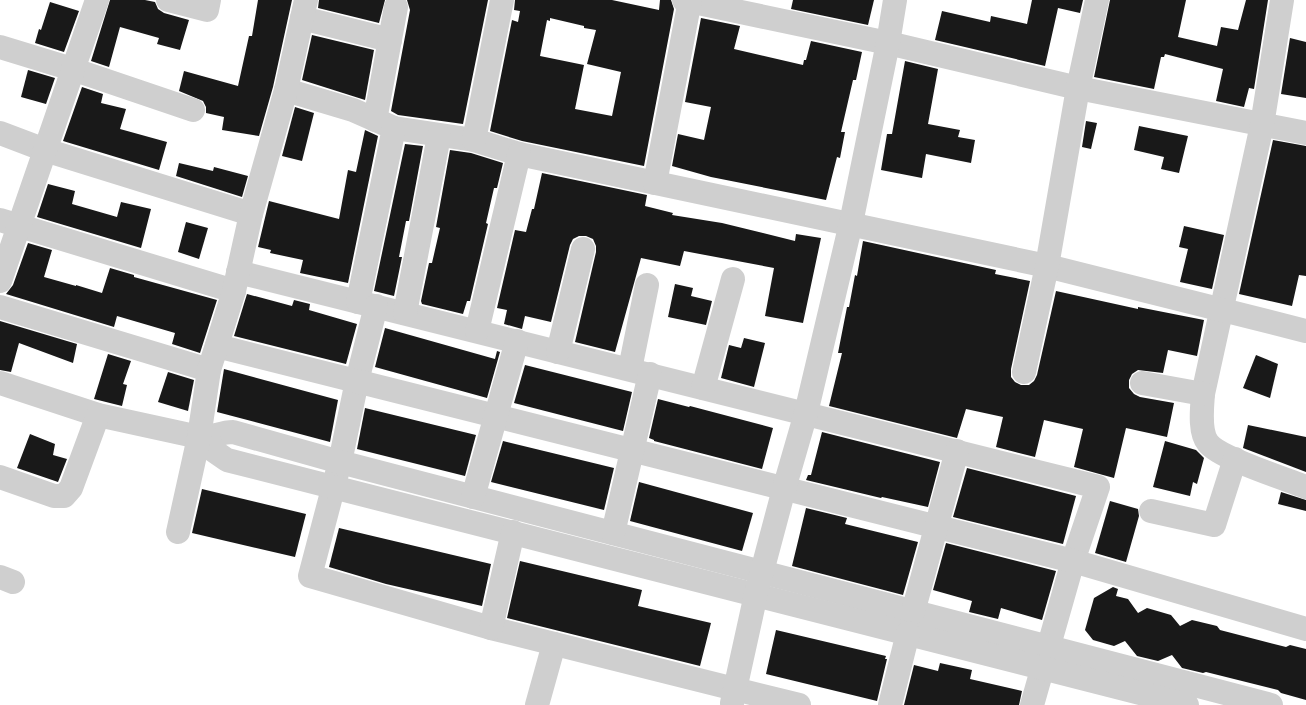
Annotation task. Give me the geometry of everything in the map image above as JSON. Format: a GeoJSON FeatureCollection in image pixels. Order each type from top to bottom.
{"type":"FeatureCollection","features":[{"type":"Feature","properties":{"kind":"street"},"geometry":{"type":"LineString","coordinates":[[0,281],[10,223],[45,150],[97,0]]}},
{"type":"Feature","properties":{"kind":"street"},"geometry":{"type":"LineString","coordinates":[[168,0],[207,10],[208,0]]}},
{"type":"Feature","properties":{"kind":"street"},"geometry":{"type":"LineString","coordinates":[[474,140],[502,0]]}},
{"type":"Feature","properties":{"kind":"street"},"geometry":{"type":"LineString","coordinates":[[655,183],[688,0],[888,43],[1078,88],[1306,133]]}},
{"type":"Feature","properties":{"kind":"street"},"geometry":{"type":"LineString","coordinates":[[733,697],[756,594],[806,414],[851,223],[895,0]]}},
{"type":"Feature","properties":{"kind":"street"},"geometry":{"type":"LineString","coordinates":[[1024,372],[1047,266],[1078,88],[1097,0]]}},
{"type":"Feature","properties":{"kind":"street"},"geometry":{"type":"LineString","coordinates":[[1282,0],[1262,125],[1202,394],[1201,421],[1207,442],[1219,453],[1306,487]]}},
{"type":"Feature","properties":{"kind":"street"},"geometry":{"type":"LineString","coordinates":[[396,7],[390,40],[385,124],[367,304],[357,381],[340,462],[310,576],[491,628],[554,644],[733,697],[799,705]]}},
{"type":"Feature","properties":{"kind":"street"},"geometry":{"type":"LineString","coordinates":[[178,532],[203,438],[209,370],[236,281],[251,214],[286,90],[304,9],[390,40]]}},
{"type":"Feature","properties":{"kind":"street"},"geometry":{"type":"LineString","coordinates":[[0,47],[193,110]]}},
{"type":"Feature","properties":{"kind":"street"},"geometry":{"type":"LineString","coordinates":[[286,90],[354,110],[385,124],[439,136],[474,140],[519,154],[1047,266],[1306,331]]}},
{"type":"Feature","properties":{"kind":"street"},"geometry":{"type":"LineString","coordinates":[[0,133],[45,150],[251,214]]}},
{"type":"Feature","properties":{"kind":"street"},"geometry":{"type":"LineString","coordinates":[[405,314],[439,136]]}},
{"type":"Feature","properties":{"kind":"street"},"geometry":{"type":"LineString","coordinates":[[477,331],[519,154]]}},
{"type":"Feature","properties":{"kind":"street"},"geometry":{"type":"LineString","coordinates":[[10,223],[236,281],[367,304],[1098,487],[1072,562],[1032,705]]}},
{"type":"Feature","properties":{"kind":"street"},"geometry":{"type":"LineString","coordinates":[[558,352],[583,249]]}},
{"type":"Feature","properties":{"kind":"street"},"geometry":{"type":"LineString","coordinates":[[704,388],[733,279]]}},
{"type":"Feature","properties":{"kind":"street"},"geometry":{"type":"LineString","coordinates":[[613,533],[632,451],[647,285]]}},
{"type":"Feature","properties":{"kind":"street"},"geometry":{"type":"LineString","coordinates":[[0,307],[209,370]]}},
{"type":"Feature","properties":{"kind":"street"},"geometry":{"type":"LineString","coordinates":[[473,497],[517,341]]}},
{"type":"Feature","properties":{"kind":"street"},"geometry":{"type":"LineString","coordinates":[[217,346],[1072,562],[1306,629]]}},
{"type":"Feature","properties":{"kind":"street"},"geometry":{"type":"LineString","coordinates":[[0,383],[98,415],[203,438],[233,432],[340,462],[763,572],[910,622]]}},
{"type":"Feature","properties":{"kind":"street"},"geometry":{"type":"LineString","coordinates":[[1142,383],[1202,394]]}},
{"type":"Feature","properties":{"kind":"street"},"geometry":{"type":"LineString","coordinates":[[0,477],[54,496],[64,496],[70,488],[98,415]]}},
{"type":"Feature","properties":{"kind":"street"},"geometry":{"type":"LineString","coordinates":[[203,438],[214,451],[227,460],[756,594],[910,622],[1045,657],[1271,705]]}},
{"type":"Feature","properties":{"kind":"street"},"geometry":{"type":"LineString","coordinates":[[890,705],[910,622],[957,451]]}},
{"type":"Feature","properties":{"kind":"street"},"geometry":{"type":"LineString","coordinates":[[1151,511],[1214,525],[1235,459]]}},
{"type":"Feature","properties":{"kind":"street"},"geometry":{"type":"LineString","coordinates":[[491,628],[513,532]]}},
{"type":"Feature","properties":{"kind":"street"},"geometry":{"type":"LineString","coordinates":[[537,705],[554,644]]}},
{"type":"Feature","properties":{"kind":"street"},"geometry":{"type":"LineString","coordinates":[[1045,657],[1186,705]]}},
{"type":"Feature","properties":{"kind":"building"},"geometry":{"type":"Polygon","coordinates":[[[110,0],[145,0],[155,2],[158,9],[164,13],[189,20],[180,50],[157,44],[159,38],[120,27],[109,67],[91,61],[110,0]]]}},
{"type":"Feature","properties":{"kind":"building"},"geometry":{"type":"Polygon","coordinates":[[[258,0],[292,0],[273,87],[259,136],[222,130],[224,117],[206,113],[203,101],[179,91],[184,71],[238,86],[249,36],[252,36],[258,0]]]}},
{"type":"Feature","properties":{"kind":"building"},"geometry":{"type":"Polygon","coordinates":[[[319,0],[385,0],[379,23],[318,8],[319,0]]]}},
{"type":"Feature","properties":{"kind":"building"},"geometry":{"type":"Polygon","coordinates":[[[407,0],[488,0],[463,124],[398,115],[391,111],[410,10],[407,0]]]}},
{"type":"Feature","properties":{"kind":"building"},"geometry":{"type":"Polygon","coordinates":[[[515,0],[612,0],[659,10],[660,0],[671,0],[674,9],[644,166],[522,141],[490,131],[512,20],[518,22],[520,11],[514,10],[515,0]],[[550,18],[550,21],[547,20],[540,56],[584,65],[575,109],[612,116],[621,72],[587,64],[596,30],[584,28],[584,26],[550,18]]]}},
{"type":"Feature","properties":{"kind":"building"},"geometry":{"type":"Polygon","coordinates":[[[793,0],[874,0],[868,25],[791,9],[793,0]]]}},
{"type":"Feature","properties":{"kind":"building"},"geometry":{"type":"Polygon","coordinates":[[[1032,0],[1083,0],[1080,13],[1058,8],[1045,66],[935,40],[942,11],[990,22],[991,16],[1027,24],[1032,0]]]}},
{"type":"Feature","properties":{"kind":"building"},"geometry":{"type":"Polygon","coordinates":[[[1110,0],[1186,0],[1178,37],[1217,46],[1221,27],[1238,30],[1246,0],[1268,0],[1254,89],[1249,88],[1244,107],[1216,101],[1223,69],[1165,54],[1164,57],[1161,57],[1154,89],[1094,77],[1110,0]]]}},
{"type":"Feature","properties":{"kind":"building"},"geometry":{"type":"Polygon","coordinates":[[[50,2],[79,11],[64,52],[35,43],[50,2]]]}},
{"type":"Feature","properties":{"kind":"building"},"geometry":{"type":"Polygon","coordinates":[[[701,18],[740,26],[734,49],[803,65],[811,41],[862,52],[856,80],[853,80],[841,132],[845,132],[840,158],[837,157],[826,200],[711,177],[672,166],[678,134],[704,140],[711,107],[685,102],[701,18]]]}},
{"type":"Feature","properties":{"kind":"building"},"geometry":{"type":"Polygon","coordinates":[[[312,35],[374,50],[365,100],[302,80],[312,35]]]}},
{"type":"Feature","properties":{"kind":"building"},"geometry":{"type":"Polygon","coordinates":[[[1290,38],[1306,42],[1306,98],[1281,94],[1290,38]]]}},
{"type":"Feature","properties":{"kind":"building"},"geometry":{"type":"Polygon","coordinates":[[[905,61],[938,69],[928,124],[960,130],[958,137],[975,140],[971,163],[926,154],[922,178],[881,170],[887,134],[892,134],[905,61]]]}},
{"type":"Feature","properties":{"kind":"building"},"geometry":{"type":"Polygon","coordinates":[[[28,70],[55,78],[46,104],[21,97],[28,70]]]}},
{"type":"Feature","properties":{"kind":"building"},"geometry":{"type":"Polygon","coordinates":[[[82,87],[103,94],[101,103],[126,109],[120,129],[167,142],[159,170],[63,141],[82,87]]]}},
{"type":"Feature","properties":{"kind":"building"},"geometry":{"type":"Polygon","coordinates":[[[295,107],[314,113],[302,161],[282,156],[295,107]]]}},
{"type":"Feature","properties":{"kind":"building"},"geometry":{"type":"Polygon","coordinates":[[[1086,121],[1097,123],[1091,149],[1082,147],[1086,121]]]}},
{"type":"Feature","properties":{"kind":"building"},"geometry":{"type":"Polygon","coordinates":[[[1139,126],[1188,136],[1179,173],[1161,169],[1164,157],[1134,150],[1139,126]]]}},
{"type":"Feature","properties":{"kind":"building"},"geometry":{"type":"Polygon","coordinates":[[[365,130],[378,136],[348,283],[300,273],[303,260],[270,253],[271,250],[258,247],[269,201],[339,219],[348,170],[356,172],[365,130]]]}},
{"type":"Feature","properties":{"kind":"building"},"geometry":{"type":"Polygon","coordinates":[[[1273,140],[1306,146],[1306,276],[1299,275],[1292,306],[1239,294],[1273,140]]]}},
{"type":"Feature","properties":{"kind":"building"},"geometry":{"type":"Polygon","coordinates":[[[405,144],[423,146],[409,221],[406,221],[399,257],[402,257],[394,296],[374,291],[405,144]]]}},
{"type":"Feature","properties":{"kind":"building"},"geometry":{"type":"Polygon","coordinates":[[[450,150],[471,153],[503,163],[497,188],[494,188],[486,223],[488,224],[470,301],[467,301],[463,314],[422,304],[421,301],[429,263],[432,263],[440,228],[436,227],[450,150]]]}},
{"type":"Feature","properties":{"kind":"building"},"geometry":{"type":"Polygon","coordinates":[[[179,163],[213,171],[214,167],[248,176],[242,197],[176,176],[179,163]]]}},
{"type":"Feature","properties":{"kind":"building"},"geometry":{"type":"Polygon","coordinates":[[[542,173],[647,195],[645,206],[673,213],[672,215],[722,223],[795,241],[796,234],[821,238],[803,323],[765,316],[774,268],[684,251],[680,266],[641,258],[615,352],[575,342],[596,252],[593,239],[579,236],[573,239],[570,245],[551,322],[525,316],[522,329],[504,324],[507,310],[497,308],[515,230],[526,232],[532,209],[534,209],[542,173]]]}},
{"type":"Feature","properties":{"kind":"building"},"geometry":{"type":"Polygon","coordinates":[[[48,184],[75,191],[72,204],[117,217],[121,202],[151,209],[141,248],[37,217],[48,184]]]}},
{"type":"Feature","properties":{"kind":"building"},"geometry":{"type":"Polygon","coordinates":[[[186,222],[208,228],[199,259],[178,252],[186,222]]]}},
{"type":"Feature","properties":{"kind":"building"},"geometry":{"type":"Polygon","coordinates":[[[1184,226],[1224,235],[1212,289],[1180,282],[1188,249],[1179,247],[1184,226]]]}},
{"type":"Feature","properties":{"kind":"building"},"geometry":{"type":"Polygon","coordinates":[[[863,241],[996,270],[995,274],[1030,281],[1011,369],[1011,377],[1021,385],[1029,385],[1037,375],[1056,291],[1138,309],[1138,307],[1204,320],[1197,356],[1168,350],[1163,373],[1138,370],[1132,374],[1129,380],[1129,388],[1134,394],[1140,397],[1174,403],[1167,437],[1126,428],[1114,478],[1074,467],[1083,429],[1044,420],[1035,457],[996,447],[1003,417],[966,409],[957,438],[829,406],[842,353],[838,353],[847,307],[849,307],[855,275],[857,276],[863,241]]]}},
{"type":"Feature","properties":{"kind":"building"},"geometry":{"type":"Polygon","coordinates":[[[28,243],[52,250],[44,277],[102,293],[110,268],[134,275],[134,277],[217,300],[200,353],[172,344],[175,333],[117,316],[114,327],[6,294],[13,285],[28,243]]]}},
{"type":"Feature","properties":{"kind":"building"},"geometry":{"type":"Polygon","coordinates":[[[675,284],[693,288],[691,296],[712,301],[706,325],[668,317],[675,284]]]}},
{"type":"Feature","properties":{"kind":"building"},"geometry":{"type":"Polygon","coordinates":[[[247,294],[292,306],[294,300],[310,304],[309,310],[357,324],[346,364],[234,336],[247,294]]]}},
{"type":"Feature","properties":{"kind":"building"},"geometry":{"type":"Polygon","coordinates":[[[0,321],[77,344],[73,363],[19,343],[11,372],[0,370],[0,321]]]}},
{"type":"Feature","properties":{"kind":"building"},"geometry":{"type":"Polygon","coordinates":[[[385,328],[495,359],[497,351],[500,352],[487,398],[375,367],[385,328]]]}},
{"type":"Feature","properties":{"kind":"building"},"geometry":{"type":"Polygon","coordinates":[[[744,338],[765,343],[754,387],[721,378],[729,345],[741,348],[744,338]]]}},
{"type":"Feature","properties":{"kind":"building"},"geometry":{"type":"Polygon","coordinates":[[[108,354],[131,361],[123,384],[127,385],[122,406],[94,399],[108,354]]]}},
{"type":"Feature","properties":{"kind":"building"},"geometry":{"type":"Polygon","coordinates":[[[1256,355],[1278,364],[1270,398],[1243,388],[1256,355]]]}},
{"type":"Feature","properties":{"kind":"building"},"geometry":{"type":"Polygon","coordinates":[[[525,365],[632,392],[623,431],[514,403],[525,365]]]}},
{"type":"Feature","properties":{"kind":"building"},"geometry":{"type":"Polygon","coordinates":[[[224,369],[338,400],[330,442],[217,412],[224,369]]]}},
{"type":"Feature","properties":{"kind":"building"},"geometry":{"type":"Polygon","coordinates":[[[168,372],[194,380],[188,411],[158,402],[168,372]]]}},
{"type":"Feature","properties":{"kind":"building"},"geometry":{"type":"Polygon","coordinates":[[[658,399],[773,428],[762,469],[654,441],[649,438],[658,399]]]}},
{"type":"Feature","properties":{"kind":"building"},"geometry":{"type":"Polygon","coordinates":[[[365,408],[476,435],[465,476],[357,449],[365,408]]]}},
{"type":"Feature","properties":{"kind":"building"},"geometry":{"type":"Polygon","coordinates":[[[1248,425],[1306,437],[1306,472],[1243,448],[1248,425]]]}},
{"type":"Feature","properties":{"kind":"building"},"geometry":{"type":"Polygon","coordinates":[[[822,432],[940,462],[928,507],[806,480],[808,475],[811,475],[822,432]]]}},
{"type":"Feature","properties":{"kind":"building"},"geometry":{"type":"Polygon","coordinates":[[[30,434],[55,444],[53,455],[67,459],[58,482],[17,468],[30,434]]]}},
{"type":"Feature","properties":{"kind":"building"},"geometry":{"type":"Polygon","coordinates":[[[503,441],[614,468],[604,510],[491,482],[503,441]]]}},
{"type":"Feature","properties":{"kind":"building"},"geometry":{"type":"Polygon","coordinates":[[[1165,441],[1196,450],[1204,458],[1197,484],[1193,482],[1190,496],[1153,487],[1165,441]]]}},
{"type":"Feature","properties":{"kind":"building"},"geometry":{"type":"Polygon","coordinates":[[[967,468],[1076,496],[1063,544],[953,517],[967,468]]]}},
{"type":"Feature","properties":{"kind":"building"},"geometry":{"type":"Polygon","coordinates":[[[639,482],[753,513],[742,551],[630,521],[639,482]]]}},
{"type":"Feature","properties":{"kind":"building"},"geometry":{"type":"Polygon","coordinates":[[[202,489],[306,514],[295,557],[192,533],[202,489]]]}},
{"type":"Feature","properties":{"kind":"building"},"geometry":{"type":"Polygon","coordinates":[[[1281,492],[1306,500],[1306,511],[1278,504],[1281,492]]]}},
{"type":"Feature","properties":{"kind":"building"},"geometry":{"type":"Polygon","coordinates":[[[1110,501],[1138,509],[1139,516],[1126,562],[1095,553],[1110,501]]]}},
{"type":"Feature","properties":{"kind":"building"},"geometry":{"type":"Polygon","coordinates":[[[806,508],[847,518],[845,524],[918,542],[903,595],[792,566],[806,508]]]}},
{"type":"Feature","properties":{"kind":"building"},"geometry":{"type":"Polygon","coordinates":[[[339,528],[491,564],[482,606],[386,584],[329,567],[339,528]]]}},
{"type":"Feature","properties":{"kind":"building"},"geometry":{"type":"Polygon","coordinates":[[[946,543],[1056,571],[1042,620],[1001,608],[998,619],[969,612],[972,601],[933,590],[946,543]]]}},
{"type":"Feature","properties":{"kind":"building"},"geometry":{"type":"Polygon","coordinates":[[[520,561],[642,590],[638,606],[711,623],[700,666],[507,618],[520,561]]]}},
{"type":"Feature","properties":{"kind":"building"},"geometry":{"type":"Polygon","coordinates":[[[1113,587],[1118,589],[1116,596],[1128,599],[1138,613],[1147,608],[1171,615],[1180,626],[1192,620],[1217,626],[1220,630],[1286,647],[1290,645],[1306,649],[1306,700],[1281,693],[1278,690],[1182,668],[1172,655],[1158,661],[1137,656],[1125,641],[1114,646],[1093,640],[1085,630],[1094,598],[1113,587]]]}},
{"type":"Feature","properties":{"kind":"building"},"geometry":{"type":"Polygon","coordinates":[[[776,630],[886,656],[885,659],[887,659],[877,701],[766,674],[776,630]]]}},
{"type":"Feature","properties":{"kind":"building"},"geometry":{"type":"Polygon","coordinates":[[[940,663],[972,670],[970,679],[1022,691],[1019,705],[904,705],[914,665],[938,671],[940,663]]]}}]}
